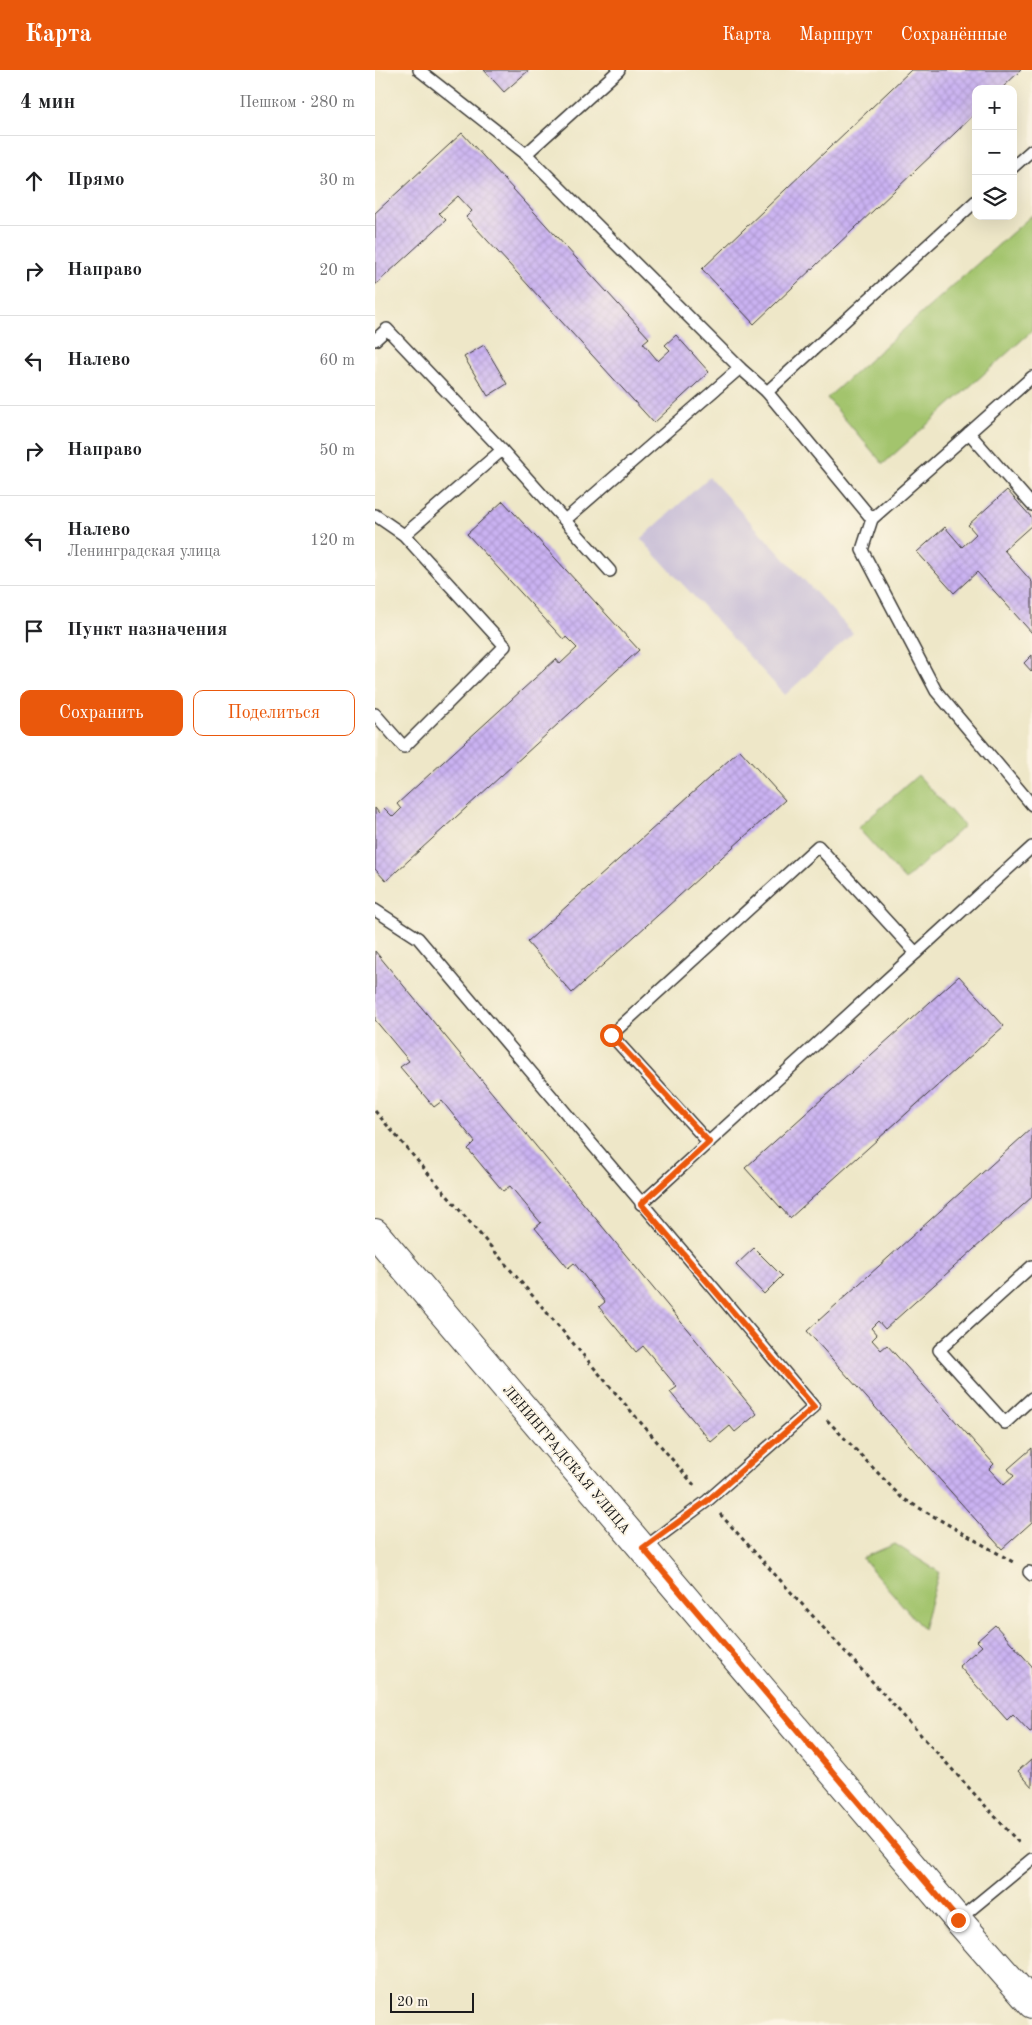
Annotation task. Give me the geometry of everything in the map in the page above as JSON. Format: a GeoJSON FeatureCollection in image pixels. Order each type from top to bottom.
{"type":"FeatureCollection","features":[{"type":"Feature","properties":{"kind":"street","name":"ЛЕНИНГРАДСКАЯ УЛИЦА"},"geometry":{"type":"LineString","coordinates":[[375,1233],[958,1920],[1032,2004]]}},
{"type":"Feature","properties":{"kind":"lane"},"geometry":{"type":"LineString","coordinates":[[419,70],[526,154],[740,368],[767,392],[872,520]]}},
{"type":"Feature","properties":{"kind":"lane"},"geometry":{"type":"LineString","coordinates":[[526,154],[619,70]]}},
{"type":"Feature","properties":{"kind":"lane"},"geometry":{"type":"LineString","coordinates":[[1017,163],[1032,150]]}},
{"type":"Feature","properties":{"kind":"lane"},"geometry":{"type":"LineString","coordinates":[[767,392],[972,205]]}},
{"type":"Feature","properties":{"kind":"lane"},"geometry":{"type":"LineString","coordinates":[[375,340],[387,329],[502,450],[610,571]]}},
{"type":"Feature","properties":{"kind":"lane"},"geometry":{"type":"LineString","coordinates":[[565,520],[740,368]]}},
{"type":"Feature","properties":{"kind":"lane"},"geometry":{"type":"LineString","coordinates":[[1032,377],[872,520],[862,550],[936,691],[1032,805]]}},
{"type":"Feature","properties":{"kind":"lane"},"geometry":{"type":"LineString","coordinates":[[969,433],[1032,505]]}},
{"type":"Feature","properties":{"kind":"lane"},"geometry":{"type":"LineString","coordinates":[[403,535],[502,450]]}},
{"type":"Feature","properties":{"kind":"lane"},"geometry":{"type":"LineString","coordinates":[[375,515],[403,535],[505,646],[404,747],[375,714]]}},
{"type":"Feature","properties":{"kind":"lane"},"geometry":{"type":"LineString","coordinates":[[709,1142],[611,1035],[818,846],[916,953]]}},
{"type":"Feature","properties":{"kind":"lane"},"geometry":{"type":"LineString","coordinates":[[641,1204],[1032,847]]}},
{"type":"Feature","properties":{"kind":"lane"},"geometry":{"type":"LineString","coordinates":[[375,910],[418,938],[814,1407],[707,1501],[643,1548]]}},
{"type":"Feature","properties":{"kind":"lane"},"geometry":{"type":"LineString","coordinates":[[1032,1266],[939,1350],[1005,1423],[1032,1398]]}},
{"type":"Feature","properties":{"kind":"lane"},"geometry":{"type":"LineString","coordinates":[[958,1920],[1032,1859]]}},
{"type":"Feature","properties":{"kind":"path"},"geometry":{"type":"LineString","coordinates":[[814,1407],[902,1498],[1031,1573]]}},
{"type":"Feature","properties":{"kind":"shaded area"},"geometry":{"type":"Polygon","coordinates":[[[709,477],[853,633],[785,695],[641,539],[709,477]]]}},
{"type":"Feature","properties":{"kind":"green space"},"geometry":{"type":"Polygon","coordinates":[[[1032,215],[1032,331],[883,464],[827,398],[1032,215]]]}},
{"type":"Feature","properties":{"kind":"green space"},"geometry":{"type":"Polygon","coordinates":[[[918,775],[964,826],[905,880],[858,828],[918,775]]]}},
{"type":"Feature","properties":{"kind":"green space"},"geometry":{"type":"Polygon","coordinates":[[[895,1544],[939,1572],[923,1629],[862,1558],[895,1544]]]}},
{"type":"Feature","properties":{"kind":"building"},"geometry":{"type":"Polygon","coordinates":[[[484,70],[529,70],[504,92],[484,70]]]}},
{"type":"Feature","properties":{"kind":"building"},"geometry":{"type":"Polygon","coordinates":[[[911,70],[1021,70],[1005,85],[972,85],[972,117],[754,324],[702,269],[911,70]]]}},
{"type":"Feature","properties":{"kind":"building"},"geometry":{"type":"Polygon","coordinates":[[[462,133],[649,338],[643,343],[658,361],[670,350],[665,345],[676,335],[709,372],[654,423],[466,217],[472,211],[458,196],[439,213],[446,220],[375,285],[375,213],[462,133]]]}},
{"type":"Feature","properties":{"kind":"building"},"geometry":{"type":"Polygon","coordinates":[[[484,345],[507,384],[488,396],[464,357],[484,345]]]}},
{"type":"Feature","properties":{"kind":"building"},"geometry":{"type":"Polygon","coordinates":[[[1007,490],[1032,518],[1032,525],[1004,550],[1032,582],[1032,633],[977,572],[954,593],[917,552],[945,527],[962,547],[976,534],[968,525],[1007,490]]]}},
{"type":"Feature","properties":{"kind":"building"},"geometry":{"type":"Polygon","coordinates":[[[503,501],[639,650],[386,881],[375,869],[375,808],[379,813],[384,808],[393,817],[401,809],[397,804],[556,659],[560,664],[577,648],[566,637],[564,640],[467,534],[503,501]]]}},
{"type":"Feature","properties":{"kind":"building"},"geometry":{"type":"Polygon","coordinates":[[[1032,655],[1032,672],[1024,663],[1032,655]]]}},
{"type":"Feature","properties":{"kind":"building"},"geometry":{"type":"Polygon","coordinates":[[[740,750],[785,800],[572,993],[527,942],[740,750]]]}},
{"type":"Feature","properties":{"kind":"building"},"geometry":{"type":"Polygon","coordinates":[[[375,951],[757,1414],[735,1432],[730,1426],[711,1442],[670,1392],[677,1387],[643,1346],[636,1352],[599,1307],[605,1302],[574,1263],[568,1268],[535,1228],[541,1223],[510,1186],[503,1191],[468,1149],[475,1142],[442,1101],[434,1107],[400,1067],[409,1061],[375,1020],[375,951]]]}},
{"type":"Feature","properties":{"kind":"building"},"geometry":{"type":"Polygon","coordinates":[[[959,976],[1004,1026],[790,1218],[745,1168],[959,976]]]}},
{"type":"Feature","properties":{"kind":"building"},"geometry":{"type":"Polygon","coordinates":[[[1032,1128],[1032,1197],[885,1329],[878,1321],[871,1328],[877,1335],[872,1340],[881,1350],[887,1345],[994,1464],[989,1469],[1004,1485],[1014,1476],[1008,1469],[1032,1448],[1032,1522],[1002,1549],[807,1331],[1032,1128]]]}},
{"type":"Feature","properties":{"kind":"building"},"geometry":{"type":"Polygon","coordinates":[[[754,1248],[782,1276],[764,1294],[736,1265],[754,1248]]]}},
{"type":"Feature","properties":{"kind":"building"},"geometry":{"type":"Polygon","coordinates":[[[995,1625],[1032,1666],[1032,1731],[1030,1732],[1013,1714],[1007,1720],[959,1666],[982,1646],[977,1641],[995,1625]]]}},
{"type":"Feature","properties":{"kind":"building"},"geometry":{"type":"Polygon","coordinates":[[[1032,1758],[1032,1787],[1018,1771],[1032,1758]]]}},
{"type":"Feature","properties":{"kind":"route"},"geometry":{"type":"LineString","coordinates":[[611,1035],[709,1142],[641,1204],[814,1407],[707,1501],[643,1548],[958,1920]]}}]}
